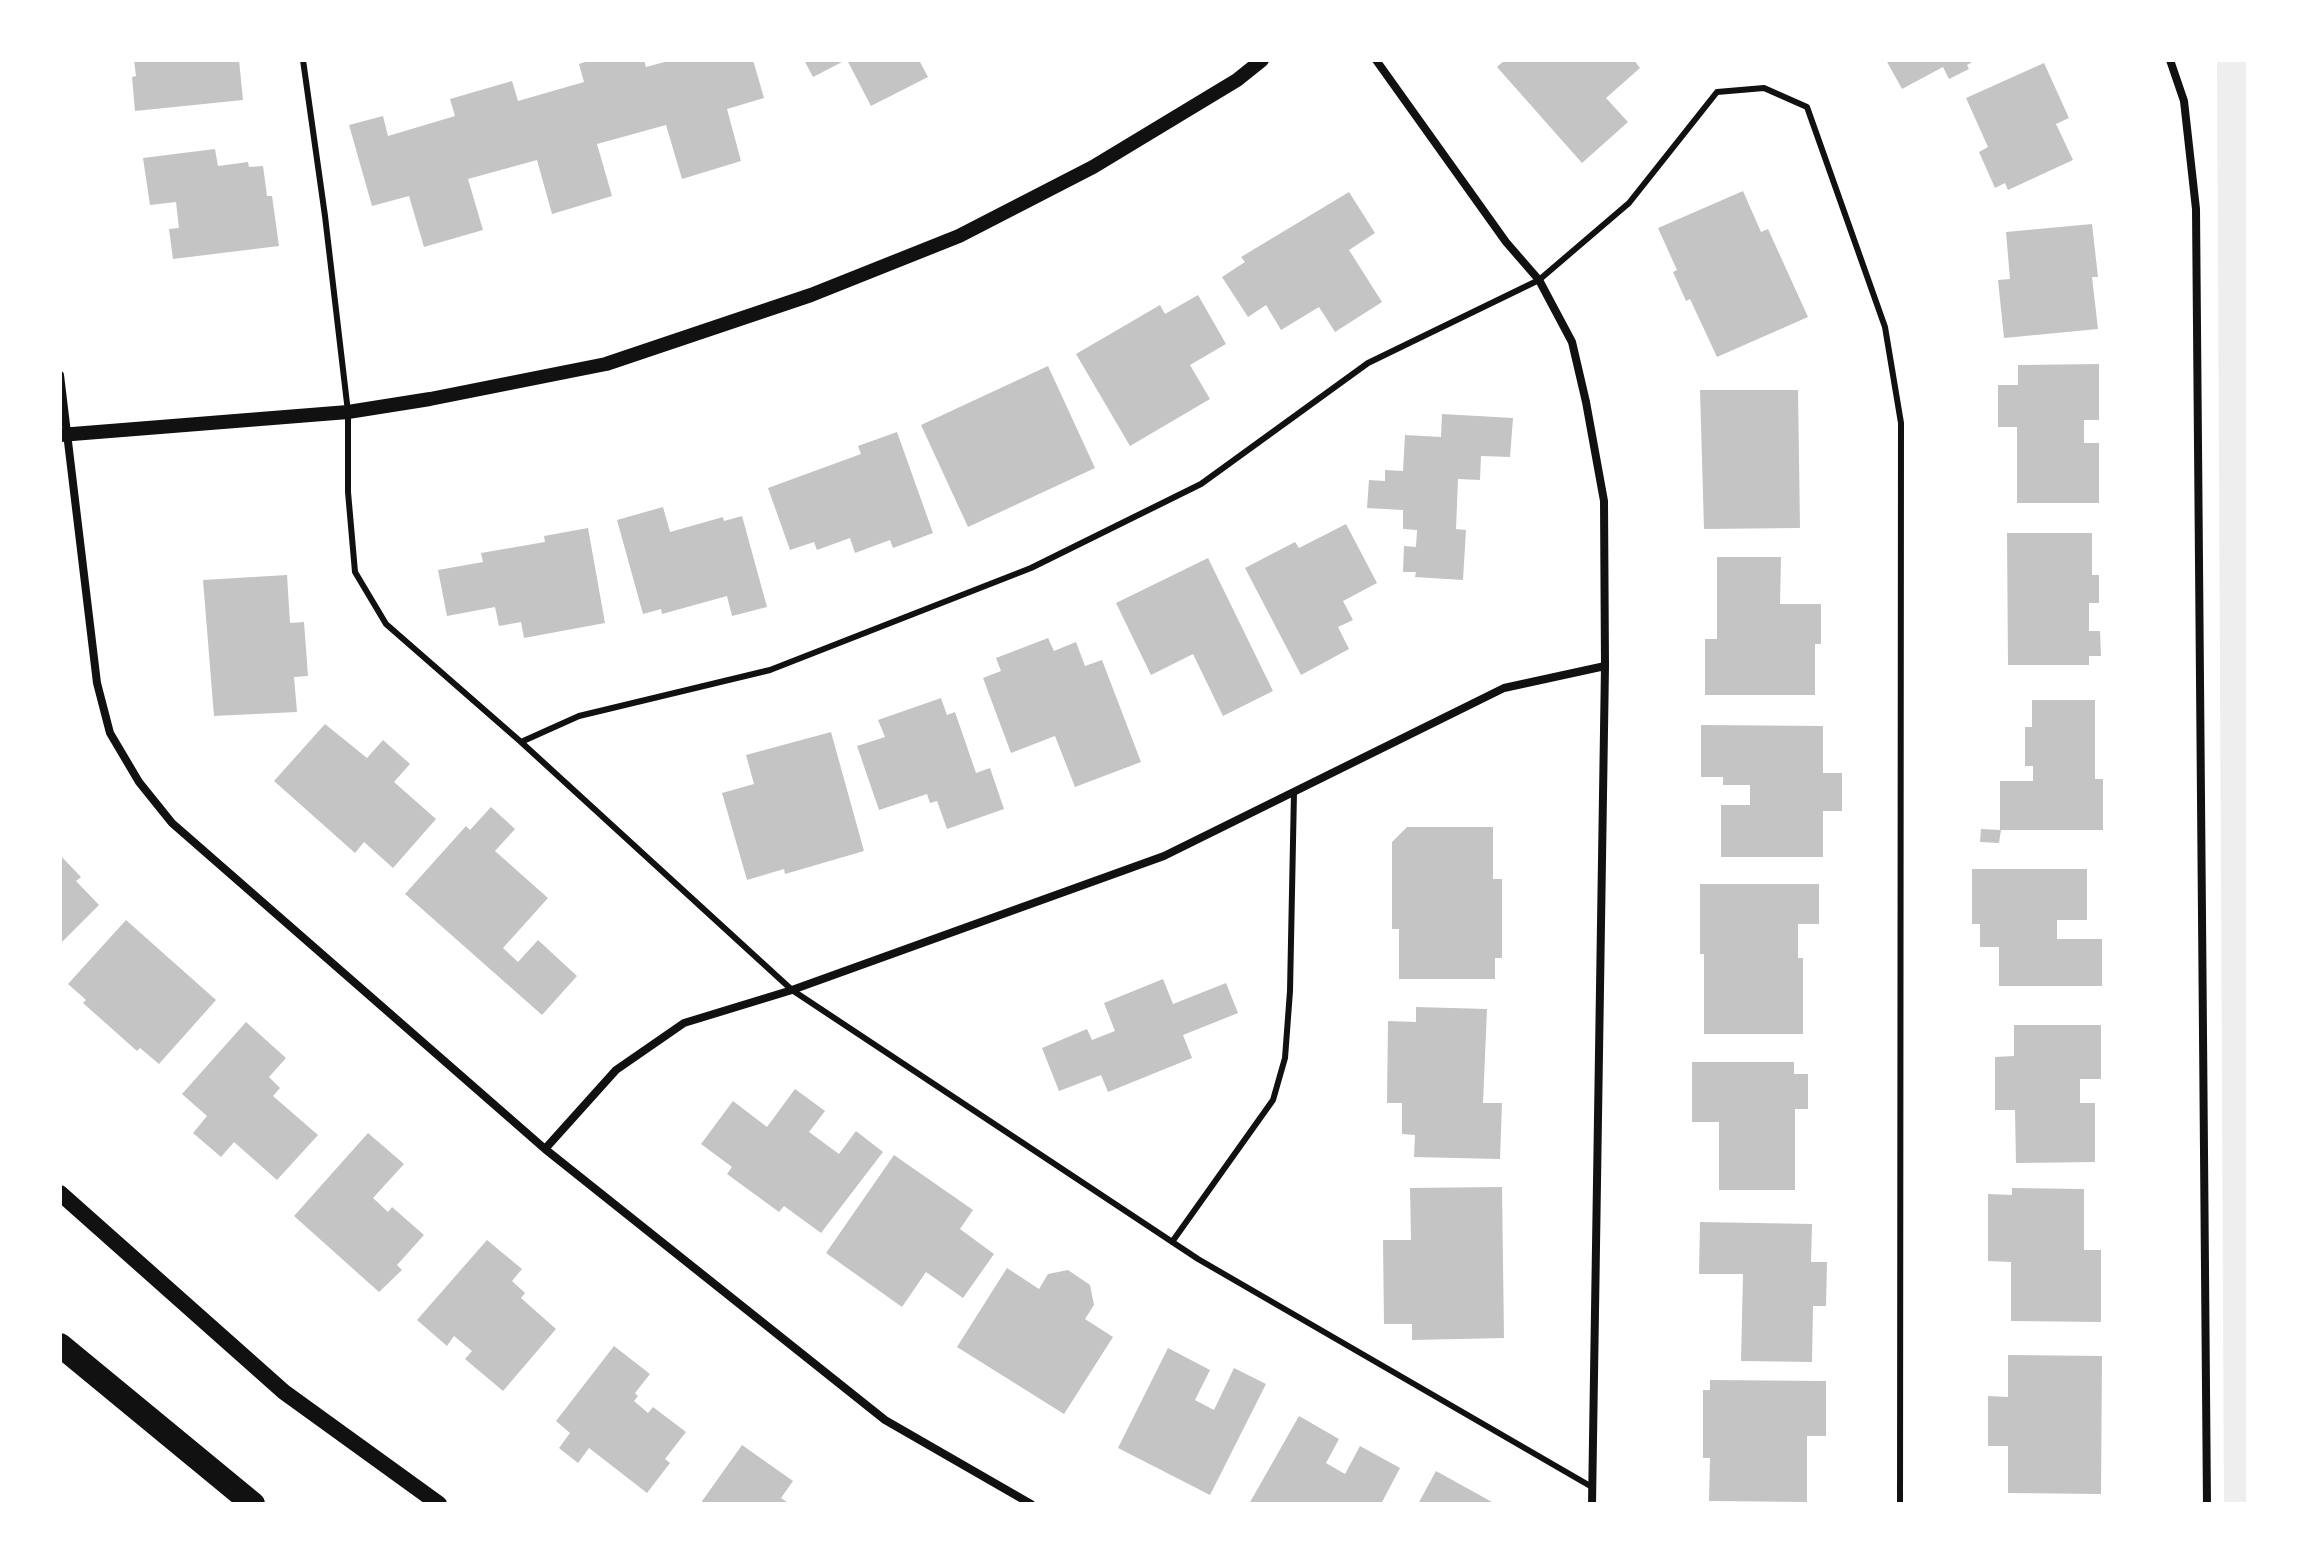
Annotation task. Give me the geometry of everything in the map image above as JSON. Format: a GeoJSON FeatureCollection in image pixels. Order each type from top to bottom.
{"type":"FeatureCollection","features":[{"type":"Feature","properties":{"kind":"highway"},"geometry":{"type":"LineString","coordinates":[[60,1345],[253,1504]]}},
{"type":"Feature","properties":{"kind":"main road"},"geometry":{"type":"LineString","coordinates":[[60,1193],[284,1392],[439,1504]]}},
{"type":"Feature","properties":{"kind":"street"},"geometry":{"type":"LineString","coordinates":[[63,435],[348,412],[606,364],[811,295],[959,236],[1080,174],[1237,80],[1262,60]]}},
{"type":"Feature","properties":{"kind":"street"},"geometry":{"type":"LineString","coordinates":[[1376,60],[1506,242],[1539,280],[1572,342],[1604,501],[1605,666],[1592,1504]]}},
{"type":"Feature","properties":{"kind":"street"},"geometry":{"type":"LineString","coordinates":[[2170,60],[2184,101],[2196,209],[2207,1504]]}},
{"type":"Feature","properties":{"kind":"street"},"geometry":{"type":"LineString","coordinates":[[60,375],[63,435],[97,683],[110,733],[139,782],[172,823],[545,1149],[885,1420],[1031,1504]]}},
{"type":"Feature","properties":{"kind":"street"},"geometry":{"type":"LineString","coordinates":[[545,1149],[616,1070],[684,1023],[792,990],[1164,856],[1504,688],[1605,666]]}},
{"type":"Feature","properties":{"kind":"lane"},"geometry":{"type":"LineString","coordinates":[[303,60],[348,412],[348,492],[355,572],[386,624],[521,742],[792,990],[1172,1242],[1592,1487]]}},
{"type":"Feature","properties":{"kind":"lane"},"geometry":{"type":"LineString","coordinates":[[521,742],[579,716],[770,670],[1031,568],[1201,484],[1368,363],[1539,280],[1629,203],[1717,92],[1764,88],[1807,107],[1885,327],[1901,423],[1900,1504]]}},
{"type":"Feature","properties":{"kind":"lane"},"geometry":{"type":"LineString","coordinates":[[1172,1242],[1273,1100],[1285,1058],[1290,991],[1294,792]]}},
{"type":"Feature","properties":{"kind":"shaded area"},"geometry":{"type":"Polygon","coordinates":[[[2217,60],[2248,60],[2248,1504],[2224,1504],[2217,60]]]}},
{"type":"Feature","properties":{"kind":"building"},"geometry":{"type":"Polygon","coordinates":[[[134,60],[239,60],[243,100],[135,111],[134,60]]]}},
{"type":"Feature","properties":{"kind":"building"},"geometry":{"type":"Polygon","coordinates":[[[591,60],[644,60],[646,67],[672,60],[753,60],[764,98],[727,109],[741,161],[682,179],[666,125],[597,144],[612,196],[552,214],[537,160],[468,179],[483,230],[424,247],[409,196],[372,206],[349,125],[383,116],[388,136],[455,116],[450,99],[512,81],[518,101],[584,82],[579,64],[591,60]]]}},
{"type":"Feature","properties":{"kind":"building"},"geometry":{"type":"Polygon","coordinates":[[[804,60],[846,60],[813,77],[804,60]]]}},
{"type":"Feature","properties":{"kind":"building"},"geometry":{"type":"Polygon","coordinates":[[[847,60],[919,60],[928,77],[871,106],[847,60]]]}},
{"type":"Feature","properties":{"kind":"building"},"geometry":{"type":"Polygon","coordinates":[[[1505,60],[1634,60],[1640,68],[1606,98],[1628,122],[1582,163],[1497,67],[1505,60]]]}},
{"type":"Feature","properties":{"kind":"building"},"geometry":{"type":"Polygon","coordinates":[[[1886,60],[1976,60],[1967,65],[1969,69],[1949,79],[1943,67],[1902,89],[1886,60]]]}},
{"type":"Feature","properties":{"kind":"building"},"geometry":{"type":"Polygon","coordinates":[[[2044,63],[2069,118],[2056,124],[2073,160],[2008,190],[2005,183],[1995,188],[1979,152],[1988,147],[1966,98],[2044,63]]]}},
{"type":"Feature","properties":{"kind":"building"},"geometry":{"type":"Polygon","coordinates":[[[215,149],[218,166],[248,162],[249,167],[263,166],[267,196],[272,196],[279,246],[173,259],[169,229],[179,228],[176,202],[150,205],[143,158],[215,149]]]}},
{"type":"Feature","properties":{"kind":"building"},"geometry":{"type":"Polygon","coordinates":[[[1743,191],[1761,232],[1768,229],[1808,317],[1717,357],[1690,299],[1686,301],[1673,272],[1677,270],[1658,228],[1743,191]]]}},
{"type":"Feature","properties":{"kind":"building"},"geometry":{"type":"Polygon","coordinates":[[[1349,192],[1375,233],[1349,250],[1382,302],[1335,332],[1319,307],[1281,330],[1266,305],[1248,317],[1222,277],[1245,262],[1241,257],[1349,192]]]}},
{"type":"Feature","properties":{"kind":"building"},"geometry":{"type":"Polygon","coordinates":[[[2092,224],[2098,277],[2092,277],[2098,329],[2004,338],[1998,280],[2010,279],[2006,232],[2092,224]]]}},
{"type":"Feature","properties":{"kind":"building"},"geometry":{"type":"Polygon","coordinates":[[[1198,295],[1226,344],[1190,365],[1210,399],[1130,446],[1076,354],[1160,305],[1165,314],[1198,295]]]}},
{"type":"Feature","properties":{"kind":"building"},"geometry":{"type":"Polygon","coordinates":[[[2099,364],[2099,420],[2084,420],[2084,443],[2099,443],[2099,503],[2017,503],[2017,427],[1998,427],[1998,385],[2018,385],[2018,365],[2099,364]]]}},
{"type":"Feature","properties":{"kind":"building"},"geometry":{"type":"Polygon","coordinates":[[[1048,366],[1095,468],[968,527],[921,425],[1048,366]]]}},
{"type":"Feature","properties":{"kind":"building"},"geometry":{"type":"Polygon","coordinates":[[[1700,390],[1798,390],[1800,528],[1704,529],[1700,390]]]}},
{"type":"Feature","properties":{"kind":"building"},"geometry":{"type":"Polygon","coordinates":[[[1442,414],[1513,418],[1510,457],[1481,456],[1480,480],[1458,479],[1456,529],[1466,530],[1463,580],[1415,577],[1416,572],[1403,572],[1404,546],[1416,547],[1417,530],[1403,529],[1403,510],[1367,508],[1369,480],[1385,481],[1385,470],[1403,471],[1405,435],[1441,437],[1442,414]]]}},
{"type":"Feature","properties":{"kind":"building"},"geometry":{"type":"Polygon","coordinates":[[[897,432],[933,533],[893,548],[890,540],[855,553],[850,538],[817,550],[814,542],[790,550],[768,488],[861,454],[858,446],[897,432]]]}},
{"type":"Feature","properties":{"kind":"building"},"geometry":{"type":"Polygon","coordinates":[[[663,507],[670,532],[723,517],[724,521],[742,516],[767,607],[732,616],[727,596],[662,614],[661,609],[643,614],[617,520],[663,507]]]}},
{"type":"Feature","properties":{"kind":"building"},"geometry":{"type":"Polygon","coordinates":[[[1346,524],[1377,583],[1343,601],[1353,620],[1338,627],[1349,649],[1301,675],[1245,568],[1295,542],[1299,548],[1346,524]]]}},
{"type":"Feature","properties":{"kind":"building"},"geometry":{"type":"Polygon","coordinates":[[[588,528],[605,623],[524,638],[521,622],[499,626],[495,607],[447,616],[438,570],[483,562],[481,553],[545,542],[544,536],[588,528]]]}},
{"type":"Feature","properties":{"kind":"building"},"geometry":{"type":"Polygon","coordinates":[[[2007,533],[2092,533],[2092,575],[2099,575],[2099,603],[2089,603],[2089,631],[2100,631],[2101,656],[2089,656],[2089,665],[2008,665],[2007,533]]]}},
{"type":"Feature","properties":{"kind":"building"},"geometry":{"type":"Polygon","coordinates":[[[1717,557],[1781,557],[1780,604],[1821,604],[1821,644],[1815,644],[1815,695],[1705,695],[1705,639],[1717,639],[1717,557]]]}},
{"type":"Feature","properties":{"kind":"building"},"geometry":{"type":"Polygon","coordinates":[[[1208,558],[1273,691],[1223,716],[1193,654],[1151,675],[1116,603],[1208,558]]]}},
{"type":"Feature","properties":{"kind":"building"},"geometry":{"type":"Polygon","coordinates":[[[287,575],[290,623],[304,622],[308,676],[294,677],[297,712],[214,716],[203,580],[287,575]]]}},
{"type":"Feature","properties":{"kind":"building"},"geometry":{"type":"Polygon","coordinates":[[[1048,638],[1054,651],[1076,642],[1085,666],[1102,660],[1141,762],[1075,787],[1055,736],[1011,753],[983,678],[1001,671],[996,658],[1048,638]]]}},
{"type":"Feature","properties":{"kind":"building"},"geometry":{"type":"Polygon","coordinates":[[[941,698],[947,715],[955,712],[976,773],[990,768],[1004,809],[947,829],[937,801],[930,803],[927,794],[879,810],[857,746],[885,737],[878,720],[941,698]]]}},
{"type":"Feature","properties":{"kind":"building"},"geometry":{"type":"Polygon","coordinates":[[[2032,700],[2095,700],[2095,779],[2103,779],[2103,830],[2000,830],[2000,781],[2033,781],[2033,766],[2025,766],[2025,727],[2032,727],[2032,700]]]}},
{"type":"Feature","properties":{"kind":"building"},"geometry":{"type":"Polygon","coordinates":[[[325,724],[367,758],[383,740],[410,764],[394,782],[436,819],[393,868],[364,842],[355,853],[274,781],[325,724]]]}},
{"type":"Feature","properties":{"kind":"building"},"geometry":{"type":"Polygon","coordinates":[[[1701,725],[1823,726],[1823,773],[1842,773],[1842,811],[1823,811],[1823,857],[1721,857],[1721,805],[1750,805],[1750,785],[1723,785],[1723,777],[1701,777],[1701,725]]]}},
{"type":"Feature","properties":{"kind":"building"},"geometry":{"type":"Polygon","coordinates":[[[831,732],[864,851],[785,874],[784,869],[747,880],[722,793],[754,784],[746,755],[831,732]]]}},
{"type":"Feature","properties":{"kind":"building"},"geometry":{"type":"Polygon","coordinates":[[[491,807],[515,829],[495,851],[548,898],[503,948],[518,962],[538,940],[577,976],[542,1015],[405,894],[466,826],[470,830],[491,807]]]}},
{"type":"Feature","properties":{"kind":"building"},"geometry":{"type":"Polygon","coordinates":[[[1407,827],[1493,827],[1493,879],[1502,879],[1502,958],[1495,958],[1495,979],[1399,979],[1399,929],[1392,929],[1392,842],[1407,827]]]}},
{"type":"Feature","properties":{"kind":"building"},"geometry":{"type":"Polygon","coordinates":[[[1981,829],[2001,830],[1999,843],[1980,842],[1981,829]]]}},
{"type":"Feature","properties":{"kind":"building"},"geometry":{"type":"Polygon","coordinates":[[[60,855],[81,877],[76,881],[99,905],[60,944],[60,855]]]}},
{"type":"Feature","properties":{"kind":"building"},"geometry":{"type":"Polygon","coordinates":[[[1972,869],[2087,869],[2087,920],[2057,920],[2057,939],[2102,939],[2102,986],[1999,986],[1999,947],[1980,947],[1980,924],[1972,924],[1972,869]]]}},
{"type":"Feature","properties":{"kind":"building"},"geometry":{"type":"Polygon","coordinates":[[[1700,884],[1819,884],[1819,924],[1798,924],[1798,958],[1803,958],[1803,1034],[1704,1034],[1700,884]]]}},
{"type":"Feature","properties":{"kind":"building"},"geometry":{"type":"Polygon","coordinates":[[[126,920],[216,1000],[159,1064],[140,1048],[137,1051],[83,1003],[86,1000],[68,984],[126,920]]]}},
{"type":"Feature","properties":{"kind":"building"},"geometry":{"type":"Polygon","coordinates":[[[1163,979],[1173,1004],[1226,983],[1238,1013],[1183,1035],[1192,1058],[1108,1092],[1101,1075],[1059,1091],[1042,1048],[1087,1029],[1092,1040],[1115,1031],[1104,1003],[1163,979]]]}},
{"type":"Feature","properties":{"kind":"building"},"geometry":{"type":"Polygon","coordinates":[[[1416,1007],[1487,1009],[1483,1103],[1502,1103],[1500,1159],[1414,1157],[1415,1135],[1402,1134],[1402,1103],[1387,1103],[1388,1021],[1416,1022],[1416,1007]]]}},
{"type":"Feature","properties":{"kind":"building"},"geometry":{"type":"Polygon","coordinates":[[[246,1022],[286,1058],[269,1077],[280,1088],[273,1096],[318,1135],[277,1180],[234,1142],[221,1157],[193,1133],[207,1116],[182,1094],[246,1022]]]}},
{"type":"Feature","properties":{"kind":"building"},"geometry":{"type":"Polygon","coordinates":[[[2014,1025],[2101,1025],[2101,1079],[2080,1079],[2080,1103],[2095,1103],[2095,1162],[2016,1163],[2015,1110],[1995,1110],[1995,1057],[2014,1056],[2014,1025]]]}},
{"type":"Feature","properties":{"kind":"building"},"geometry":{"type":"Polygon","coordinates":[[[1692,1062],[1794,1062],[1794,1074],[1808,1074],[1808,1109],[1795,1109],[1795,1190],[1719,1190],[1719,1122],[1692,1122],[1692,1062]]]}},
{"type":"Feature","properties":{"kind":"building"},"geometry":{"type":"Polygon","coordinates":[[[795,1089],[825,1111],[809,1132],[839,1154],[856,1131],[883,1152],[821,1233],[784,1206],[779,1212],[727,1174],[732,1167],[701,1144],[733,1101],[767,1127],[795,1089]]]}},
{"type":"Feature","properties":{"kind":"building"},"geometry":{"type":"Polygon","coordinates":[[[368,1133],[404,1164],[373,1198],[388,1212],[392,1207],[424,1235],[397,1265],[402,1270],[379,1292],[294,1216],[368,1133]]]}},
{"type":"Feature","properties":{"kind":"building"},"geometry":{"type":"Polygon","coordinates":[[[894,1155],[973,1210],[960,1229],[994,1254],[963,1298],[926,1272],[902,1307],[826,1253],[894,1155]]]}},
{"type":"Feature","properties":{"kind":"building"},"geometry":{"type":"Polygon","coordinates":[[[1502,1187],[1504,1338],[1412,1340],[1412,1324],[1384,1324],[1383,1240],[1411,1240],[1410,1188],[1502,1187]]]}},
{"type":"Feature","properties":{"kind":"building"},"geometry":{"type":"Polygon","coordinates":[[[2012,1188],[2084,1189],[2084,1250],[2101,1250],[2101,1322],[2011,1321],[2011,1262],[1988,1261],[1988,1194],[2012,1195],[2012,1188]]]}},
{"type":"Feature","properties":{"kind":"building"},"geometry":{"type":"Polygon","coordinates":[[[1700,1222],[1812,1224],[1811,1262],[1827,1262],[1826,1306],[1813,1306],[1812,1362],[1741,1361],[1743,1274],[1699,1274],[1700,1222]]]}},
{"type":"Feature","properties":{"kind":"building"},"geometry":{"type":"Polygon","coordinates":[[[487,1240],[522,1269],[512,1281],[525,1293],[521,1298],[556,1329],[503,1391],[465,1359],[472,1351],[454,1336],[447,1346],[417,1320],[487,1240]]]}},
{"type":"Feature","properties":{"kind":"building"},"geometry":{"type":"Polygon","coordinates":[[[1007,1268],[1039,1289],[1048,1274],[1068,1270],[1090,1285],[1094,1305],[1085,1319],[1113,1337],[1064,1414],[957,1347],[1007,1268]]]}},
{"type":"Feature","properties":{"kind":"building"},"geometry":{"type":"Polygon","coordinates":[[[614,1346],[650,1374],[635,1393],[638,1396],[634,1401],[648,1413],[653,1407],[686,1432],[665,1459],[670,1463],[647,1493],[589,1448],[578,1463],[559,1448],[570,1433],[556,1421],[614,1346]]]}},
{"type":"Feature","properties":{"kind":"building"},"geometry":{"type":"Polygon","coordinates":[[[1168,1348],[1210,1370],[1195,1400],[1214,1410],[1234,1368],[1266,1384],[1210,1495],[1118,1448],[1168,1348]]]}},
{"type":"Feature","properties":{"kind":"building"},"geometry":{"type":"Polygon","coordinates":[[[2008,1355],[2102,1356],[2101,1494],[2008,1493],[2008,1446],[1988,1446],[1988,1396],[2008,1397],[2008,1355]]]}},
{"type":"Feature","properties":{"kind":"building"},"geometry":{"type":"Polygon","coordinates":[[[1710,1380],[1826,1381],[1826,1436],[1807,1436],[1807,1502],[1709,1501],[1710,1458],[1703,1458],[1703,1390],[1710,1390],[1710,1380]]]}},
{"type":"Feature","properties":{"kind":"building"},"geometry":{"type":"Polygon","coordinates":[[[1299,1416],[1339,1439],[1326,1463],[1345,1474],[1360,1446],[1400,1468],[1381,1504],[1249,1504],[1299,1416]]]}},
{"type":"Feature","properties":{"kind":"building"},"geometry":{"type":"Polygon","coordinates":[[[742,1445],[793,1481],[781,1498],[790,1504],[700,1504],[742,1445]]]}},
{"type":"Feature","properties":{"kind":"building"},"geometry":{"type":"Polygon","coordinates":[[[1436,1471],[1492,1502],[1418,1504],[1436,1471]]]}}]}
